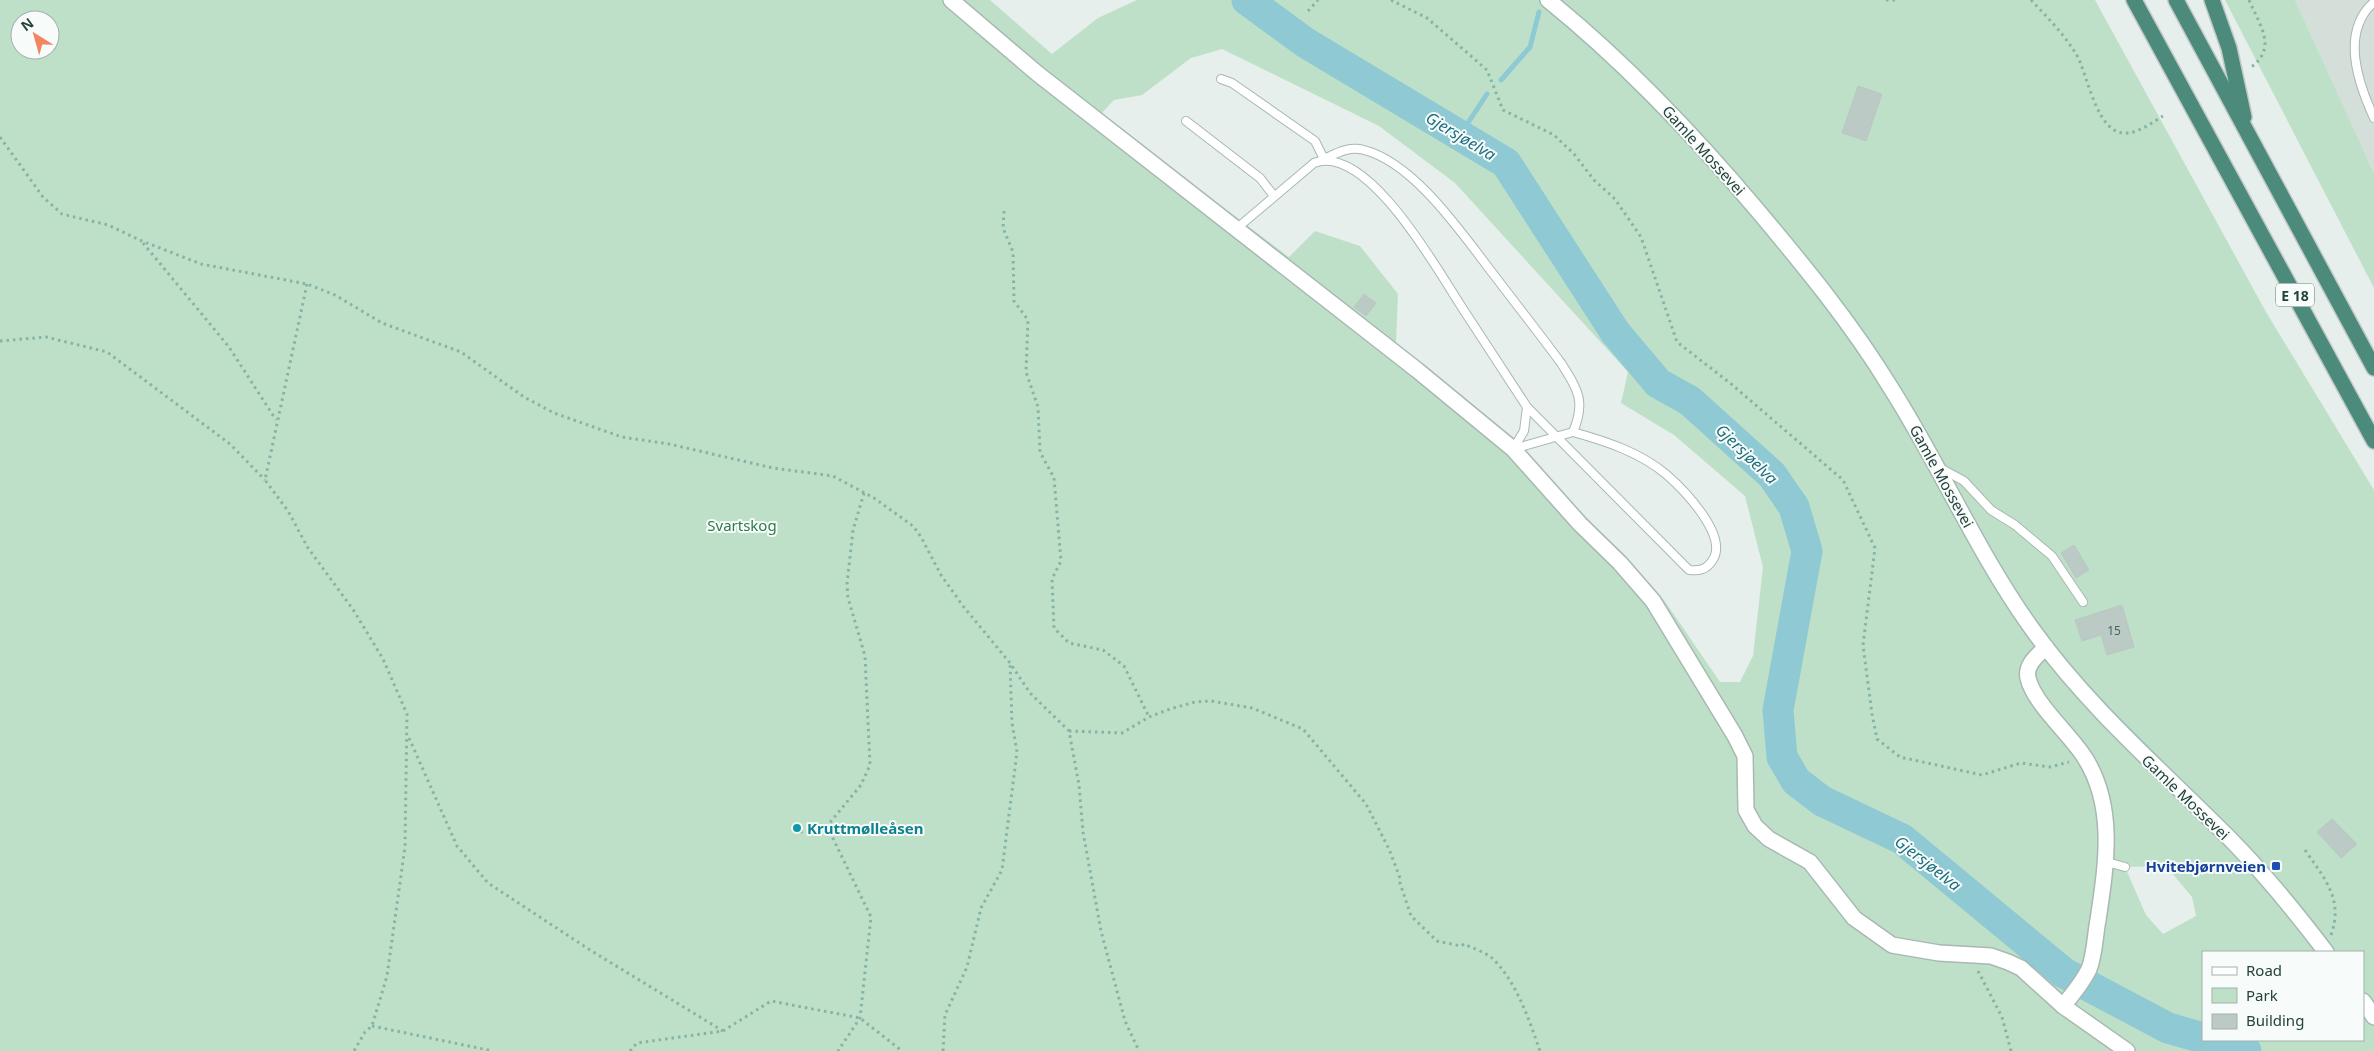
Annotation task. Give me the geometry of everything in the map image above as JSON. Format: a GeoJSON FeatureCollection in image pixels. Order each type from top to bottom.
{"type":"FeatureCollection","features":[{"type":"Feature","properties":{"kind":"highway","name":"E 18"},"geometry":{"type":"LineString","coordinates":[[2134,0],[2374,441]]}},
{"type":"Feature","properties":{"kind":"highway","name":"E 18"},"geometry":{"type":"LineString","coordinates":[[2176,0],[2374,368]]}},
{"type":"Feature","properties":{"kind":"highway","name":"E 18"},"geometry":{"type":"LineString","coordinates":[[2212,0],[2228,48],[2249,136]]}},
{"type":"Feature","properties":{"kind":"street"},"geometry":{"type":"LineString","coordinates":[[951,0],[1038,74],[1410,364],[1513,449],[1580,524],[1620,563],[1653,601],[1735,736],[1745,756],[1746,810],[1755,826],[1769,839],[1810,862],[1854,918],[1892,945],[1939,953],[1991,956],[2021,968],[2063,1006],[2127,1051]]}},
{"type":"Feature","properties":{"kind":"street","name":"Gamle Mossevei"},"geometry":{"type":"LineString","coordinates":[[1551,2],[1654,95],[1797,257],[1862,344],[1888,383],[1938,467],[2001,580],[2046,647],[2111,723],[2251,862],[2325,950]]}},
{"type":"Feature","properties":{"kind":"street"},"geometry":{"type":"LineString","coordinates":[[2046,647],[2028,668],[2028,678],[2032,688],[2052,717],[2085,757],[2098,782],[2104,812],[2107,862],[2089,968],[2076,990],[2063,1006]]}},
{"type":"Feature","properties":{"kind":"street"},"geometry":{"type":"LineString","coordinates":[[2364,1003],[2374,1017]]}},
{"type":"Feature","properties":{"kind":"lane"},"geometry":{"type":"LineString","coordinates":[[2374,2],[2364,11],[2358,27],[2354,50],[2358,81],[2374,118]]}},
{"type":"Feature","properties":{"kind":"lane"},"geometry":{"type":"LineString","coordinates":[[1221,78],[1232,83],[1296,126],[1315,141],[1324,159],[1345,165],[1361,176],[1403,218],[1527,407],[1556,437],[1689,570],[1700,571],[1710,565],[1715,557],[1716,546],[1713,531],[1700,511],[1667,475],[1638,456],[1597,438],[1572,432],[1556,437],[1513,449]]}},
{"type":"Feature","properties":{"kind":"lane"},"geometry":{"type":"LineString","coordinates":[[1186,121],[1260,178],[1274,196]]}},
{"type":"Feature","properties":{"kind":"lane"},"geometry":{"type":"LineString","coordinates":[[1236,229],[1314,163],[1346,149],[1362,149],[1380,155],[1421,187],[1451,219],[1561,363],[1575,385],[1581,400],[1579,417],[1572,432]]}},
{"type":"Feature","properties":{"kind":"lane"},"geometry":{"type":"LineString","coordinates":[[1513,449],[1524,431],[1527,407]]}},
{"type":"Feature","properties":{"kind":"lane"},"geometry":{"type":"LineString","coordinates":[[1938,467],[1964,481],[1991,510],[2015,525],[2052,556],[2083,602]]}},
{"type":"Feature","properties":{"kind":"lane"},"geometry":{"type":"LineString","coordinates":[[2107,862],[2125,867]]}},
{"type":"Feature","properties":{"kind":"path"},"geometry":{"type":"LineString","coordinates":[[1308,11],[1318,0]]}},
{"type":"Feature","properties":{"kind":"path"},"geometry":{"type":"LineString","coordinates":[[1391,0],[1427,18],[1487,70],[1503,110],[1554,135],[1574,154],[1594,180],[1615,199],[1642,237],[1677,342],[1730,382],[1844,480],[1875,548],[1863,645],[1877,739],[1900,757],[1982,775],[2021,763],[2050,767],[2085,757]]}},
{"type":"Feature","properties":{"kind":"path"},"geometry":{"type":"LineString","coordinates":[[1886,0],[1896,0]]}},
{"type":"Feature","properties":{"kind":"path"},"geometry":{"type":"LineString","coordinates":[[2031,0],[2055,26],[2075,53],[2094,100],[2108,124],[2119,132],[2130,133],[2163,116]]}},
{"type":"Feature","properties":{"kind":"path"},"geometry":{"type":"LineString","coordinates":[[2249,0],[2262,30],[2266,47],[2262,58],[2250,68]]}},
{"type":"Feature","properties":{"kind":"path"},"geometry":{"type":"LineString","coordinates":[[0,137],[43,196],[62,214],[108,225],[142,242],[201,264],[307,284],[335,295],[382,323],[461,352],[524,397],[554,413],[622,437],[668,444],[773,468],[833,476],[864,493],[913,526],[941,575],[1010,663],[1030,693],[1069,731],[1078,784],[1083,832],[1101,931],[1125,1021],[1139,1051]]}},
{"type":"Feature","properties":{"kind":"path"},"geometry":{"type":"LineString","coordinates":[[1004,211],[1003,228],[1013,252],[1014,301],[1028,320],[1026,372],[1038,407],[1040,452],[1054,478],[1061,561],[1052,579],[1054,628],[1068,643],[1103,650],[1124,666],[1149,717]]}},
{"type":"Feature","properties":{"kind":"path"},"geometry":{"type":"LineString","coordinates":[[142,242],[229,347],[276,420]]}},
{"type":"Feature","properties":{"kind":"path"},"geometry":{"type":"LineString","coordinates":[[265,480],[276,420],[307,284]]}},
{"type":"Feature","properties":{"kind":"path"},"geometry":{"type":"LineString","coordinates":[[0,340],[46,337],[107,352],[230,444],[265,480],[288,511],[308,548],[354,611],[383,660],[407,714],[405,847],[387,976],[372,1026],[365,1032],[354,1051]]}},
{"type":"Feature","properties":{"kind":"path"},"geometry":{"type":"LineString","coordinates":[[800,832],[827,826],[861,785],[870,766],[865,656],[848,598],[847,584],[853,530],[864,493]]}},
{"type":"Feature","properties":{"kind":"path"},"geometry":{"type":"LineString","coordinates":[[943,1051],[945,1015],[967,967],[981,908],[1002,870],[1017,752],[1012,723],[1010,663]]}},
{"type":"Feature","properties":{"kind":"path"},"geometry":{"type":"LineString","coordinates":[[1069,731],[1122,733],[1149,717],[1195,702],[1211,701],[1252,708],[1303,729],[1366,804],[1392,856],[1411,916],[1437,940],[1461,946],[1464,944],[1491,957],[1511,984],[1528,1018],[1540,1051]]}},
{"type":"Feature","properties":{"kind":"path"},"geometry":{"type":"LineString","coordinates":[[408,736],[457,846],[488,883],[590,950],[723,1031]]}},
{"type":"Feature","properties":{"kind":"path"},"geometry":{"type":"LineString","coordinates":[[827,826],[871,917],[860,1018],[838,1051]]}},
{"type":"Feature","properties":{"kind":"path"},"geometry":{"type":"LineString","coordinates":[[2306,850],[2329,887],[2336,909],[2337,918],[2325,950]]}},
{"type":"Feature","properties":{"kind":"path"},"geometry":{"type":"LineString","coordinates":[[1970,955],[2002,1017],[2011,1051]]}},
{"type":"Feature","properties":{"kind":"path"},"geometry":{"type":"LineString","coordinates":[[630,1051],[638,1043],[723,1031],[771,1000],[860,1018],[902,1051]]}},
{"type":"Feature","properties":{"kind":"path"},"geometry":{"type":"LineString","coordinates":[[372,1026],[493,1051]]}},
{"type":"Feature","properties":{"kind":"shaded area"},"geometry":{"type":"Polygon","coordinates":[[[2295,0],[2374,0],[2374,173],[2295,0]]]}},
{"type":"Feature","properties":{"kind":"green space","name":"Svartskog"},"geometry":{"type":"Polygon","coordinates":[[[0,0],[990,0],[1052,54],[1098,18],[1137,0],[2095,0],[2266,312],[2374,490],[2374,1051],[0,1051],[0,0]],[[1222,49],[1191,58],[1142,95],[1114,100],[1100,115],[1289,257],[1315,231],[1360,246],[1398,294],[1396,343],[1516,444],[1664,600],[1720,682],[1740,682],[1753,656],[1763,567],[1745,496],[1674,435],[1621,403],[1628,372],[1455,183],[1379,126],[1222,49]],[[2166,866],[2125,867],[2146,915],[2163,934],[2196,916],[2192,897],[2166,866]]]}},
{"type":"Feature","properties":{"kind":"green space"},"geometry":{"type":"Polygon","coordinates":[[[2225,0],[2295,0],[2374,173],[2374,288],[2225,0]]]}},
{"type":"Feature","properties":{"kind":"building"},"geometry":{"type":"Polygon","coordinates":[[[1858,86],[1882,94],[1866,141],[1842,133],[1858,86]]]}},
{"type":"Feature","properties":{"kind":"building"},"geometry":{"type":"Polygon","coordinates":[[[1364,294],[1376,303],[1366,316],[1354,307],[1364,294]]]}},
{"type":"Feature","properties":{"kind":"building"},"geometry":{"type":"Polygon","coordinates":[[[2074,545],[2089,570],[2076,578],[2061,553],[2074,545]]]}},
{"type":"Feature","properties":{"kind":"building"},"geometry":{"type":"Polygon","coordinates":[[[2122,605],[2134,647],[2107,655],[2101,635],[2082,641],[2075,620],[2122,605]]]}},
{"type":"Feature","properties":{"kind":"building"},"geometry":{"type":"Polygon","coordinates":[[[2332,819],[2357,844],[2341,858],[2317,832],[2332,819]]]}},
{"type":"Feature","properties":{"kind":"waterway","name":"Gjersjøelva"},"geometry":{"type":"LineString","coordinates":[[1247,0],[1306,43],[1506,163],[1615,332],[1658,383],[1690,401],[1772,475],[1794,507],[1807,551],[1778,710],[1782,757],[1796,781],[1822,801],[1902,839],[2064,973],[2168,1028],[2202,1038]]}},
{"type":"Feature","properties":{"kind":"waterway"},"geometry":{"type":"LineString","coordinates":[[1501,80],[1530,47],[1539,12]]}},
{"type":"Feature","properties":{"kind":"waterway"},"geometry":{"type":"LineString","coordinates":[[1460,135],[1487,94]]}},
{"type":"Feature","properties":{"kind":"waterway","name":"Gjersjøelva"},"geometry":{"type":"LineString","coordinates":[[2211,1041],[2246,1051]]}},
{"type":"Feature","properties":{"kind":"place","name":"Kruttmølleåsen"},"geometry":{"type":"Point","coordinates":[797,828]}},
{"type":"Feature","properties":{"kind":"place","name":"Hvitebjørnveien"},"geometry":{"type":"Point","coordinates":[2276,866]}}]}
